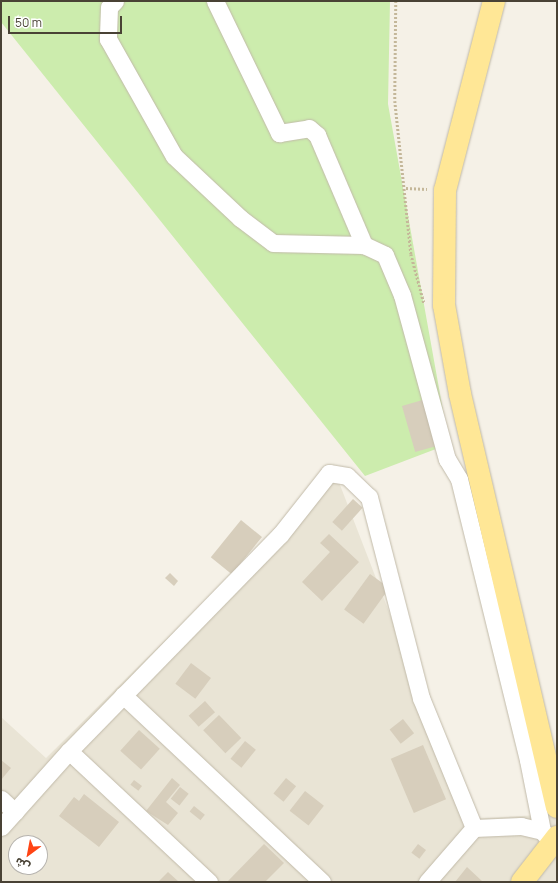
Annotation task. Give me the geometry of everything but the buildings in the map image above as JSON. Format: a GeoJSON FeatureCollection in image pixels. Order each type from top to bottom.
{"type":"FeatureCollection","features":[{"type":"Feature","properties":{"kind":"main road"},"geometry":{"type":"LineString","coordinates":[[494,1],[445,190],[444,304],[460,394],[557,807]]}},
{"type":"Feature","properties":{"kind":"main road"},"geometry":{"type":"LineString","coordinates":[[522,882],[550,837]]}},
{"type":"Feature","properties":{"kind":"street"},"geometry":{"type":"LineString","coordinates":[[115,1],[109,7],[108,39],[174,156],[240,218],[273,243],[364,245],[385,255],[402,294],[447,459],[459,479],[528,760],[550,837]]}},
{"type":"Feature","properties":{"kind":"street"},"geometry":{"type":"LineString","coordinates":[[215,1],[279,133],[309,128],[317,135],[364,245]]}},
{"type":"Feature","properties":{"kind":"street"},"geometry":{"type":"LineString","coordinates":[[1,827],[69,751],[280,535],[329,473],[348,476],[369,497],[421,698],[474,828]]}},
{"type":"Feature","properties":{"kind":"street"},"geometry":{"type":"LineString","coordinates":[[123,696],[322,882]]}},
{"type":"Feature","properties":{"kind":"street"},"geometry":{"type":"LineString","coordinates":[[69,751],[209,882]]}},
{"type":"Feature","properties":{"kind":"street"},"geometry":{"type":"LineString","coordinates":[[1,799],[15,812]]}},
{"type":"Feature","properties":{"kind":"street"},"geometry":{"type":"LineString","coordinates":[[428,882],[474,828],[521,826],[550,837]]}},
{"type":"Feature","properties":{"kind":"path"},"geometry":{"type":"LineString","coordinates":[[396,1],[395,101],[412,254],[426,307]]}},
{"type":"Feature","properties":{"kind":"shaded area"},"geometry":{"type":"Polygon","coordinates":[[[335,472],[469,819],[557,814],[557,882],[1,882],[1,717],[46,758],[335,472]]]}},
{"type":"Feature","properties":{"kind":"green space"},"geometry":{"type":"Polygon","coordinates":[[[1,1],[390,1],[388,104],[449,444],[365,476],[1,22],[1,1]]]}}]}
